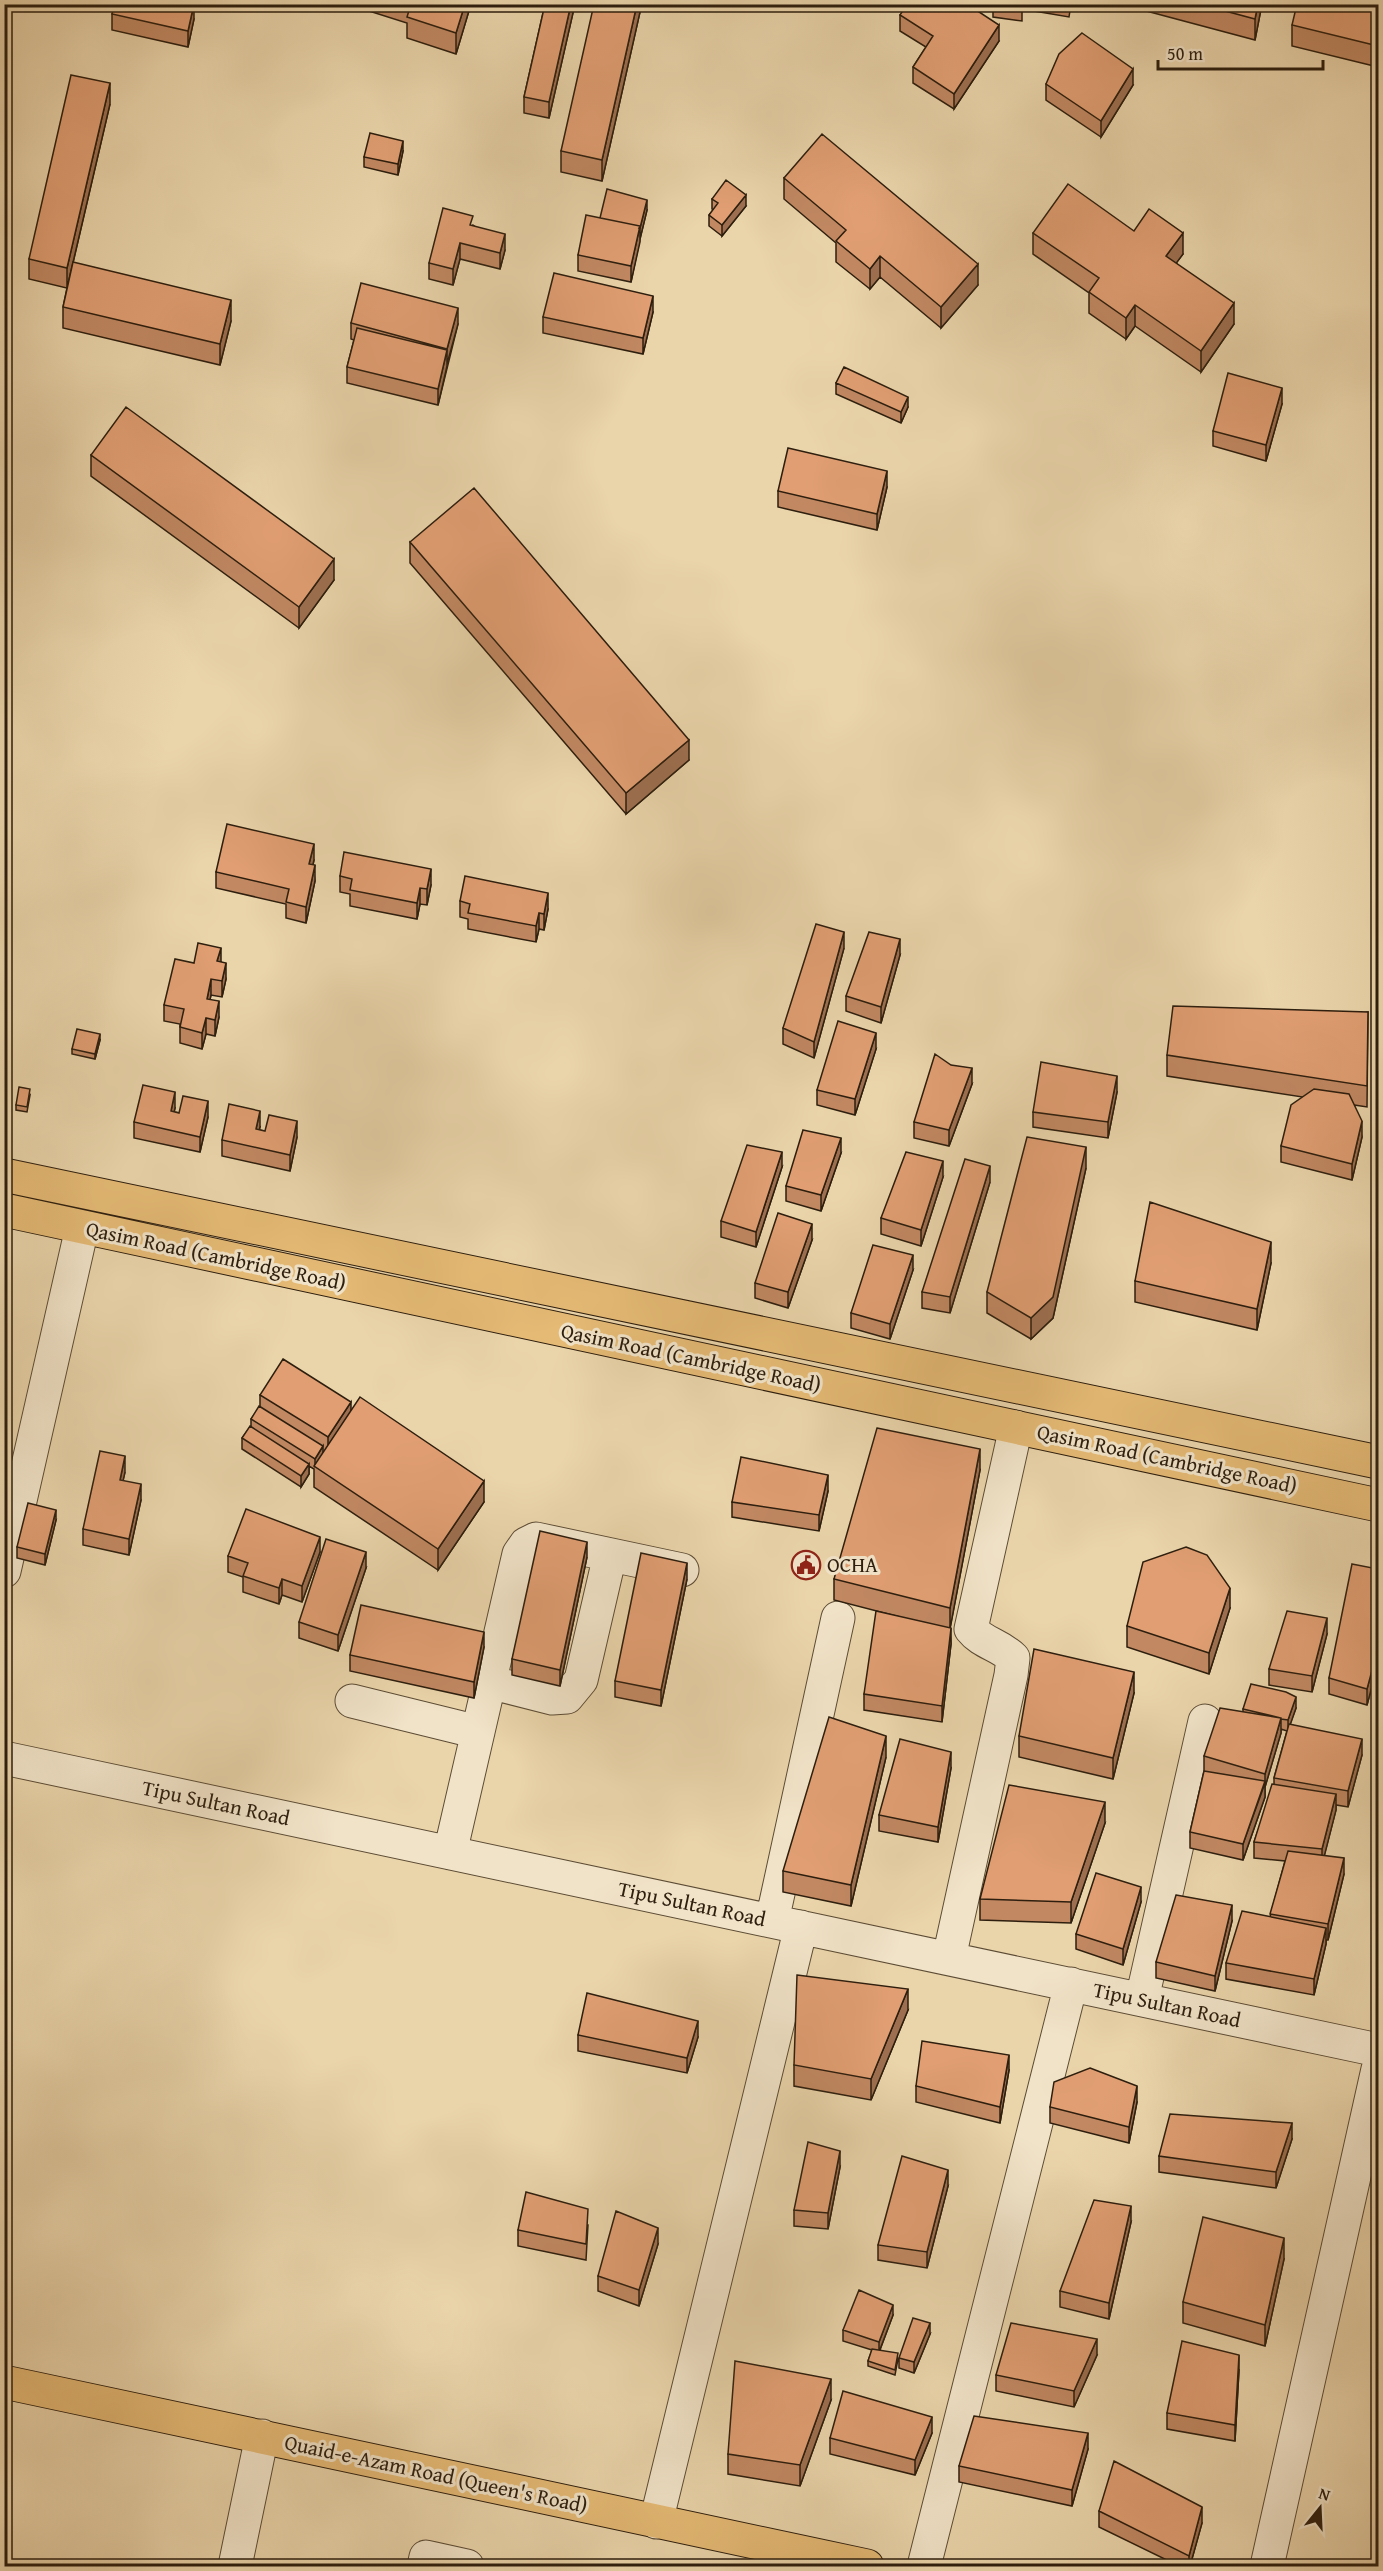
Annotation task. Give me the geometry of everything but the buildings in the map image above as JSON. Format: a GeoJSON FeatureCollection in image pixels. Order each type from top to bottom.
{"type":"FeatureCollection","features":[{"type":"Feature","properties":{"kind":"main road","name":"Qasim Road (Cambridge Road)"},"geometry":{"type":"LineString","coordinates":[[4,1174],[1378,1462]]}},
{"type":"Feature","properties":{"kind":"main road","name":"Qasim Road (Cambridge Road)"},"geometry":{"type":"LineString","coordinates":[[4,1210],[1378,1505]]}},
{"type":"Feature","properties":{"kind":"main road","name":"Quaid-e-Azam Road (Queen's Road)"},"geometry":{"type":"LineString","coordinates":[[4,2382],[867,2566]]}},
{"type":"Feature","properties":{"kind":"street"},"geometry":{"type":"LineString","coordinates":[[4,1571],[82,1228]]}},
{"type":"Feature","properties":{"kind":"street"},"geometry":{"type":"LineString","coordinates":[[949,1958],[1011,1675],[1013,1658],[1005,1650],[978,1638],[971,1629],[1016,1427]]}},
{"type":"Feature","properties":{"kind":"street"},"geometry":{"type":"LineString","coordinates":[[450,1853],[519,1554],[526,1544],[536,1539],[684,1570]]}},
{"type":"Feature","properties":{"kind":"street"},"geometry":{"type":"LineString","coordinates":[[489,1682],[552,1698],[567,1697],[581,1680],[610,1555]]}},
{"type":"Feature","properties":{"kind":"street"},"geometry":{"type":"LineString","coordinates":[[656,2522],[786,1924],[838,1618]]}},
{"type":"Feature","properties":{"kind":"street"},"geometry":{"type":"LineString","coordinates":[[466,1631],[499,1640]]}},
{"type":"Feature","properties":{"kind":"street"},"geometry":{"type":"LineString","coordinates":[[352,1701],[478,1732]]}},
{"type":"Feature","properties":{"kind":"street"},"geometry":{"type":"LineString","coordinates":[[1142,1999],[1205,1721]]}},
{"type":"Feature","properties":{"kind":"street","name":"Tipu Sultan Road"},"geometry":{"type":"LineString","coordinates":[[4,1758],[1378,2050]]}},
{"type":"Feature","properties":{"kind":"street"},"geometry":{"type":"LineString","coordinates":[[924,2566],[1071,1984]]}},
{"type":"Feature","properties":{"kind":"street"},"geometry":{"type":"LineString","coordinates":[[1267,2566],[1378,2069]]}},
{"type":"Feature","properties":{"kind":"street"},"geometry":{"type":"LineString","coordinates":[[235,2566],[262,2436]]}},
{"type":"Feature","properties":{"kind":"street"},"geometry":{"type":"LineString","coordinates":[[424,2566],[426,2557],[467,2566]]}},
{"type":"Feature","properties":{"kind":"place","name":"OCHA"},"geometry":{"type":"Point","coordinates":[806,1565]}}]}
